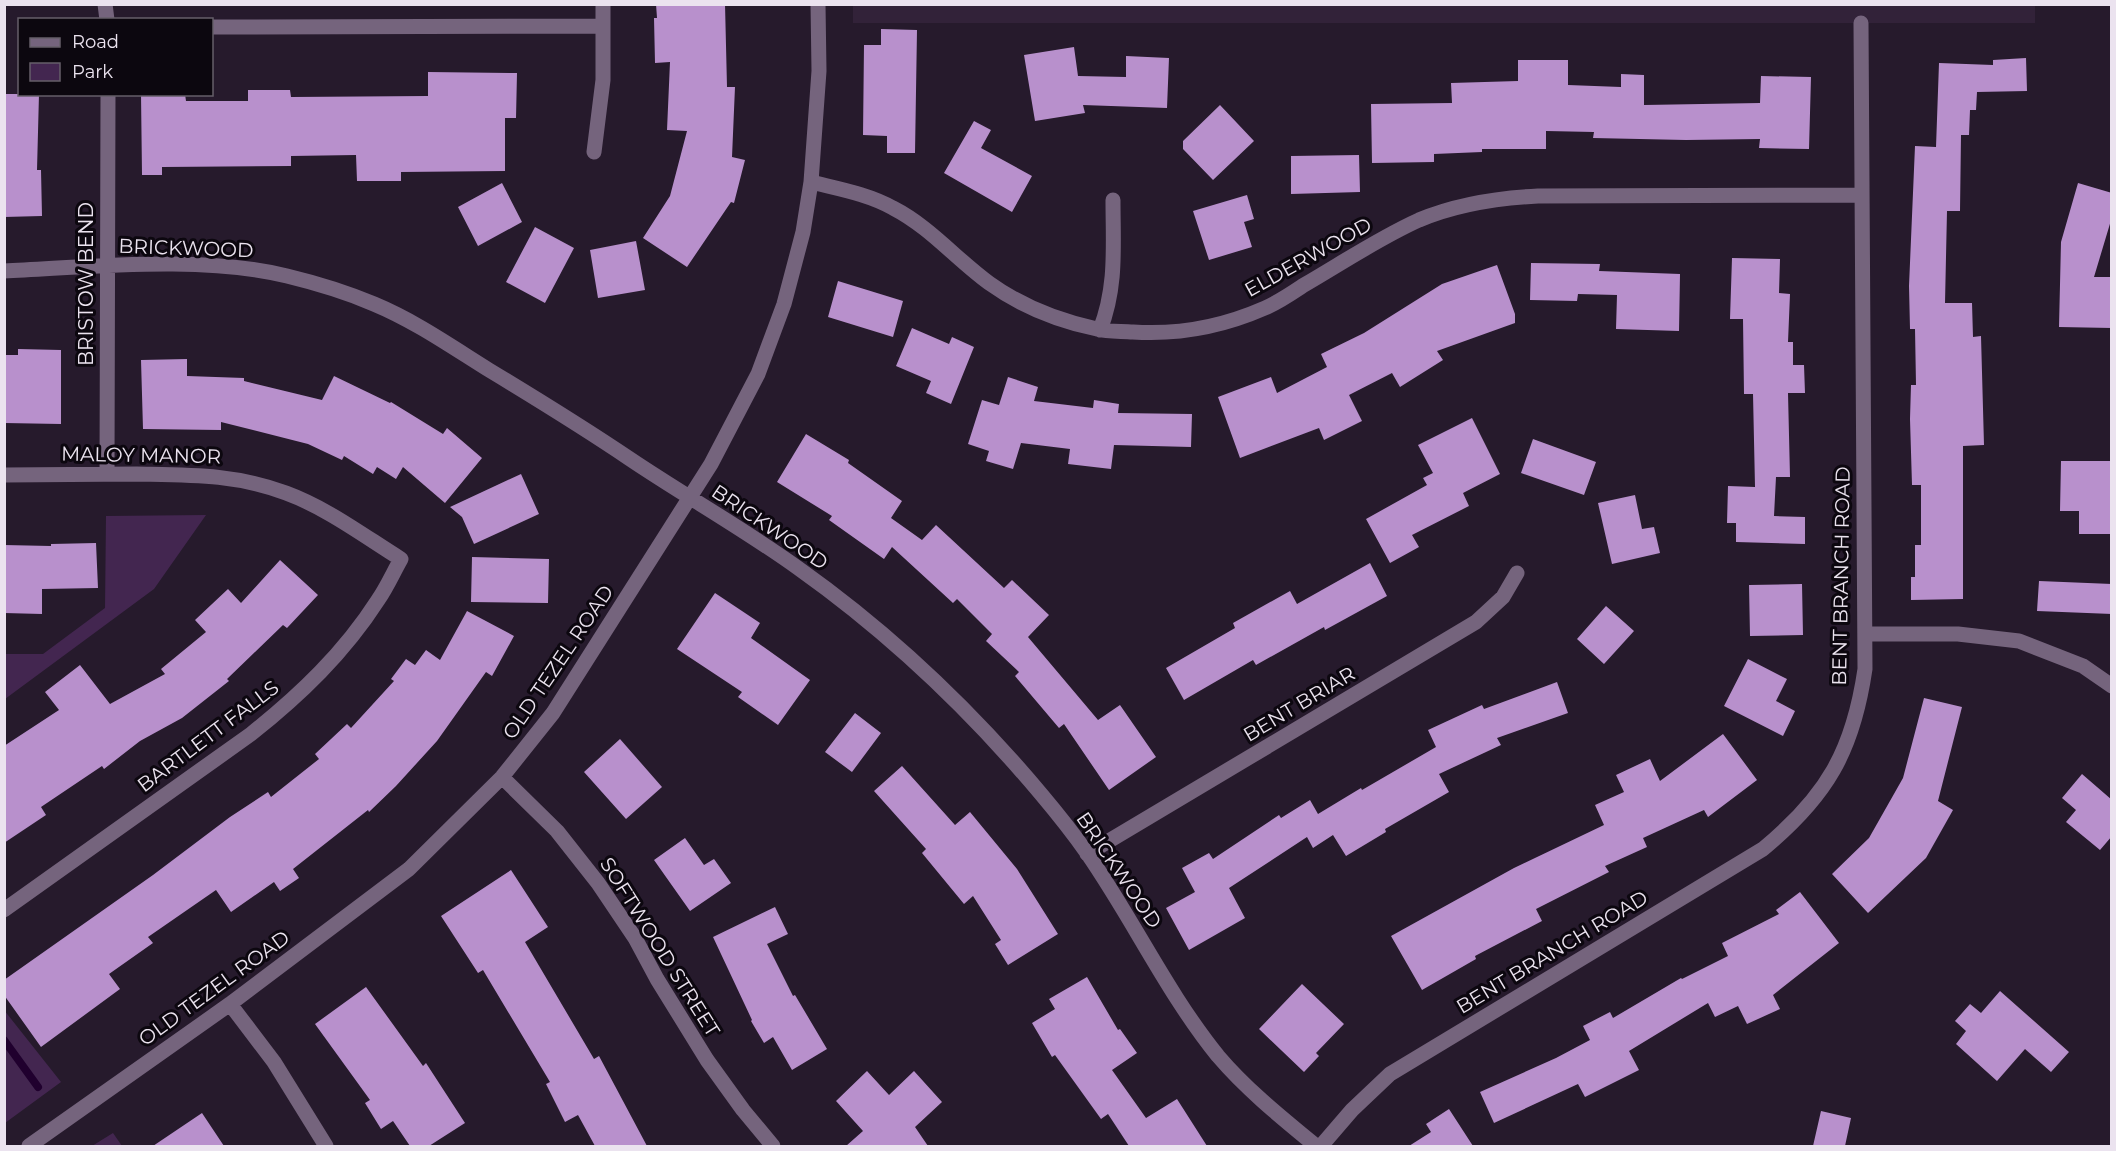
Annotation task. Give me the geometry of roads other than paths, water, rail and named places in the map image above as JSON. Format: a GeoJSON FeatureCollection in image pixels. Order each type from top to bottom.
{"type":"FeatureCollection","features":[{"type":"Feature","properties":{"kind":"street"},"geometry":{"type":"LineString","coordinates":[[594,152],[603,80],[603,4]]}},
{"type":"Feature","properties":{"kind":"street","name":"OLD TEZEL ROAD"},"geometry":{"type":"LineString","coordinates":[[29,1146],[230,1004],[409,869],[502,777],[553,713],[725,440],[758,374],[784,304],[803,232],[812,182],[819,71],[818,4]]}},
{"type":"Feature","properties":{"kind":"street","name":"BENT BRANCH ROAD"},"geometry":{"type":"LineString","coordinates":[[1321,1146],[1352,1110],[1390,1074],[1763,849],[1788,829],[1821,792],[1845,749],[1860,702],[1865,669],[1861,23]]}},
{"type":"Feature","properties":{"kind":"street"},"geometry":{"type":"LineString","coordinates":[[213,27],[603,26]]}},
{"type":"Feature","properties":{"kind":"street","name":"BRISTOW BEND"},"geometry":{"type":"LineString","coordinates":[[107,474],[108,96]]}},
{"type":"Feature","properties":{"kind":"street","name":"ELDERWOOD"},"geometry":{"type":"LineString","coordinates":[[812,182],[862,195],[892,207],[922,225],[989,283],[1015,299],[1051,315],[1100,330],[1152,333],[1182,331],[1240,318],[1267,307],[1419,221],[1477,202],[1538,196],[1861,195]]}},
{"type":"Feature","properties":{"kind":"street"},"geometry":{"type":"LineString","coordinates":[[1100,330],[1113,286],[1113,200]]}},
{"type":"Feature","properties":{"kind":"street","name":"BRICKWOOD"},"geometry":{"type":"LineString","coordinates":[[4,271],[182,265],[234,267],[281,275],[376,304],[415,325],[565,416],[798,568],[889,639],[930,674],[971,715],[1042,796],[1087,854],[1184,1009],[1219,1056],[1248,1089],[1316,1146]]}},
{"type":"Feature","properties":{"kind":"street","name":"MALOY MANOR"},"geometry":{"type":"LineString","coordinates":[[4,475],[107,474],[228,477],[260,484],[321,509],[401,559]]}},
{"type":"Feature","properties":{"kind":"street","name":"BARTLETT FALLS"},"geometry":{"type":"LineString","coordinates":[[4,909],[251,734],[287,705],[338,655],[380,598],[401,559]]}},
{"type":"Feature","properties":{"kind":"street","name":"BENT BRIAR"},"geometry":{"type":"LineString","coordinates":[[1087,854],[1476,622],[1503,597],[1517,573]]}},
{"type":"Feature","properties":{"kind":"street"},"geometry":{"type":"LineString","coordinates":[[1865,634],[1958,634],[2019,641],[2083,666],[2112,686]]}},
{"type":"Feature","properties":{"kind":"street","name":"SOFTWOOD STREET"},"geometry":{"type":"LineString","coordinates":[[502,777],[556,831],[598,883],[635,938],[657,979],[707,1060],[743,1110],[774,1146]]}},
{"type":"Feature","properties":{"kind":"street"},"geometry":{"type":"LineString","coordinates":[[230,1004],[274,1062],[326,1146]]}},
{"type":"Feature","properties":{"kind":"waterway"},"geometry":{"type":"LineString","coordinates":[[4,1040],[38,1087]]}}]}
